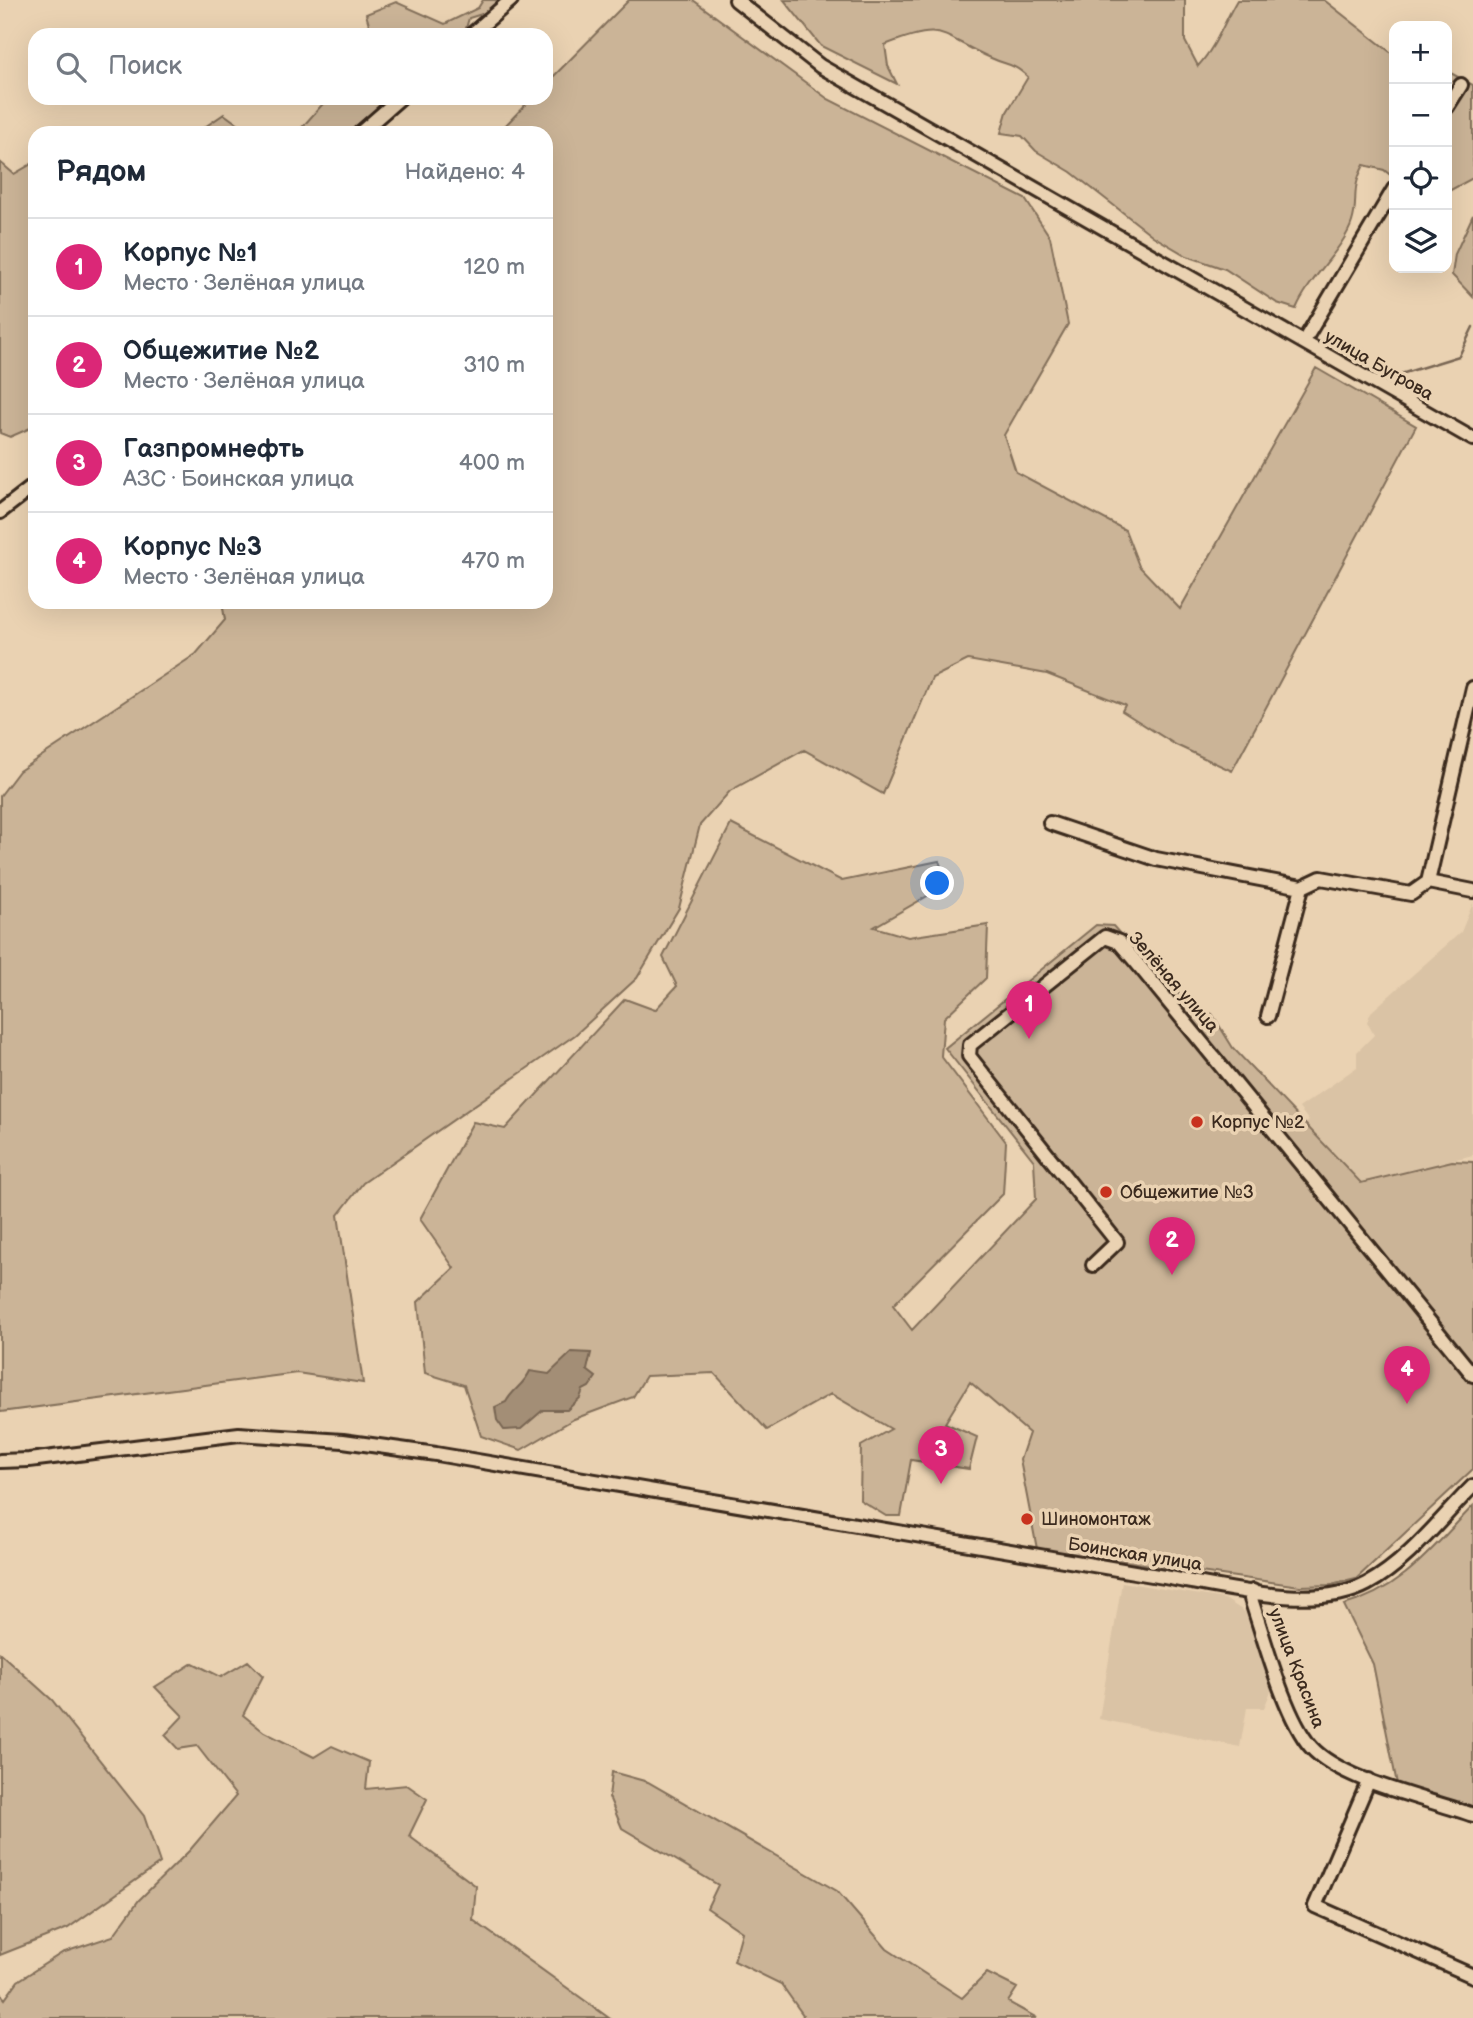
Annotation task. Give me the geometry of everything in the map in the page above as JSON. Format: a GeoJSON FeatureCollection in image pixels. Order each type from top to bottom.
{"type":"FeatureCollection","features":[{"type":"Feature","properties":{"kind":"street"},"geometry":{"type":"LineString","coordinates":[[479,28],[511,0]]}},
{"type":"Feature","properties":{"kind":"street","name":"улица Бугрова"},"geometry":{"type":"LineString","coordinates":[[736,0],[820,66],[1473,439]]}},
{"type":"Feature","properties":{"kind":"street"},"geometry":{"type":"LineString","coordinates":[[1452,99],[1461,85]]}},
{"type":"Feature","properties":{"kind":"street"},"geometry":{"type":"LineString","coordinates":[[368,126],[392,105]]}},
{"type":"Feature","properties":{"kind":"street"},"geometry":{"type":"LineString","coordinates":[[1304,341],[1389,197]]}},
{"type":"Feature","properties":{"kind":"street"},"geometry":{"type":"LineString","coordinates":[[0,512],[28,490]]}},
{"type":"Feature","properties":{"kind":"street"},"geometry":{"type":"LineString","coordinates":[[1051,823],[1156,859],[1302,887],[1321,878],[1411,894],[1428,882],[1473,688]]}},
{"type":"Feature","properties":{"kind":"street"},"geometry":{"type":"LineString","coordinates":[[1428,882],[1473,891]]}},
{"type":"Feature","properties":{"kind":"street"},"geometry":{"type":"LineString","coordinates":[[1268,1016],[1302,887]]}},
{"type":"Feature","properties":{"kind":"street","name":"Зелёная улица"},"geometry":{"type":"LineString","coordinates":[[1093,1265],[1117,1242],[969,1056],[970,1045],[1105,937],[1119,942],[1136,961],[1473,1375]]}},
{"type":"Feature","properties":{"kind":"street","name":"Боинская улица"},"geometry":{"type":"LineString","coordinates":[[0,1461],[29,1460],[239,1434],[286,1435],[436,1454],[1253,1591],[1311,1596],[1346,1592],[1366,1584],[1407,1552],[1473,1486]]}},
{"type":"Feature","properties":{"kind":"street","name":"улица Красина"},"geometry":{"type":"LineString","coordinates":[[1253,1591],[1251,1599],[1303,1735],[1321,1756],[1369,1780],[1473,1815]]}},
{"type":"Feature","properties":{"kind":"street"},"geometry":{"type":"LineString","coordinates":[[1369,1780],[1315,1906],[1473,1976]]}},
{"type":"Feature","properties":{"kind":"shaded area"},"geometry":{"type":"Polygon","coordinates":[[[483,0],[503,0],[485,13],[469,18],[466,28],[370,28],[366,14],[396,2],[445,24],[478,8],[483,0]]]}},
{"type":"Feature","properties":{"kind":"shaded area"},"geometry":{"type":"Polygon","coordinates":[[[629,0],[693,0],[828,99],[1025,199],[1050,237],[1068,324],[1004,435],[1016,472],[1125,530],[1139,566],[1180,609],[1316,368],[1416,426],[1232,771],[1176,745],[1122,711],[1125,705],[1047,674],[968,660],[932,678],[883,794],[804,750],[730,791],[700,825],[679,908],[637,978],[575,1035],[363,1183],[338,1215],[363,1383],[297,1373],[0,1412],[0,796],[19,771],[196,654],[225,620],[223,609],[553,609],[553,126],[505,126],[525,105],[553,105],[553,77],[629,0]]]}},
{"type":"Feature","properties":{"kind":"shaded area"},"geometry":{"type":"Polygon","coordinates":[[[784,0],[1185,0],[1185,41],[1198,66],[1215,43],[1237,0],[1324,0],[1389,51],[1389,174],[1364,165],[1357,182],[1354,214],[1348,232],[1296,309],[1277,303],[1225,269],[1187,256],[1153,236],[1071,172],[1036,151],[1022,136],[1001,133],[1007,112],[1028,77],[1018,69],[950,37],[920,34],[885,45],[888,66],[897,84],[821,46],[784,0]]]}},
{"type":"Feature","properties":{"kind":"shaded area"},"geometry":{"type":"Polygon","coordinates":[[[1452,74],[1473,85],[1473,178],[1452,189],[1452,74]]]}},
{"type":"Feature","properties":{"kind":"shaded area"},"geometry":{"type":"Polygon","coordinates":[[[322,105],[381,105],[356,126],[303,126],[322,105]]]}},
{"type":"Feature","properties":{"kind":"shaded area"},"geometry":{"type":"Polygon","coordinates":[[[224,114],[240,126],[206,126],[224,114]]]}},
{"type":"Feature","properties":{"kind":"shaded area"},"geometry":{"type":"Polygon","coordinates":[[[0,162],[14,174],[28,166],[28,429],[10,437],[0,433],[0,162]]]}},
{"type":"Feature","properties":{"kind":"shaded area"},"geometry":{"type":"Polygon","coordinates":[[[1473,215],[1473,297],[1452,275],[1455,254],[1473,215]]]}},
{"type":"Feature","properties":{"kind":"shaded area"},"geometry":{"type":"Polygon","coordinates":[[[731,824],[842,881],[939,861],[948,884],[874,927],[908,937],[988,925],[986,978],[944,1018],[941,1056],[1006,1142],[1003,1194],[893,1305],[912,1330],[1036,1199],[1034,1161],[945,1048],[1096,925],[1113,926],[1138,954],[1148,954],[1191,1009],[1212,1014],[1233,1048],[1361,1183],[1452,1161],[1473,1162],[1473,1469],[1356,1579],[1331,1585],[1300,1586],[1037,1549],[1020,1460],[1029,1433],[970,1382],[945,1423],[977,1437],[969,1469],[911,1460],[901,1516],[886,1516],[860,1500],[861,1446],[891,1429],[831,1394],[767,1430],[714,1373],[646,1376],[633,1397],[574,1419],[521,1450],[481,1436],[464,1385],[425,1373],[418,1302],[454,1268],[420,1219],[473,1122],[505,1129],[625,999],[655,1010],[677,986],[663,957],[731,824]]]}},
{"type":"Feature","properties":{"kind":"shaded area"},"geometry":{"type":"Polygon","coordinates":[[[1473,903],[1473,1155],[1361,1183],[1305,1124],[1309,1121],[1299,1108],[1357,1067],[1357,1052],[1374,1035],[1367,1022],[1371,1012],[1461,932],[1473,903]]]}},
{"type":"Feature","properties":{"kind":"shaded area"},"geometry":{"type":"Polygon","coordinates":[[[572,1352],[591,1353],[587,1370],[596,1377],[589,1387],[583,1390],[580,1398],[567,1410],[543,1410],[521,1429],[504,1430],[497,1420],[495,1407],[506,1402],[530,1371],[549,1374],[572,1352]]]}},
{"type":"Feature","properties":{"kind":"shaded area"},"geometry":{"type":"Polygon","coordinates":[[[1473,1506],[1473,1812],[1397,1784],[1373,1664],[1344,1605],[1365,1598],[1400,1578],[1430,1552],[1473,1506]]]}},
{"type":"Feature","properties":{"kind":"shaded area"},"geometry":{"type":"Polygon","coordinates":[[[1122,1582],[1225,1599],[1245,1612],[1273,1686],[1264,1708],[1247,1708],[1240,1747],[1099,1719],[1122,1582]]]}},
{"type":"Feature","properties":{"kind":"shaded area"},"geometry":{"type":"Polygon","coordinates":[[[0,1653],[52,1700],[144,1816],[160,1863],[68,1928],[0,1955],[0,1653]]]}},
{"type":"Feature","properties":{"kind":"shaded area"},"geometry":{"type":"Polygon","coordinates":[[[248,1661],[263,1676],[243,1715],[264,1732],[314,1757],[332,1746],[369,1762],[366,1789],[407,1785],[427,1799],[409,1836],[476,1886],[473,1920],[609,2018],[0,2018],[0,1993],[5,1999],[18,1981],[62,1953],[113,1936],[139,1900],[190,1850],[236,1796],[197,1746],[178,1749],[165,1735],[183,1716],[155,1687],[193,1663],[221,1677],[248,1661]]]}},
{"type":"Feature","properties":{"kind":"shaded area"},"geometry":{"type":"Polygon","coordinates":[[[612,1772],[648,1782],[837,1891],[887,1949],[962,1998],[987,1973],[1017,1988],[1008,2002],[1037,2018],[802,2018],[803,2015],[781,1984],[734,1961],[742,1932],[707,1908],[718,1885],[622,1828],[609,1797],[612,1772]]]}},
{"type":"Feature","properties":{"kind":"waterway"},"geometry":{"type":"LineString","coordinates":[[1401,374],[1459,356],[1473,327]]}},
{"type":"Feature","properties":{"kind":"place","name":"Корпус №1"},"geometry":{"type":"Point","coordinates":[1029,1039]}},
{"type":"Feature","properties":{"kind":"place","name":"Корпус №2"},"geometry":{"type":"Point","coordinates":[1197,1122]}},
{"type":"Feature","properties":{"kind":"place","name":"Общежитие №3"},"geometry":{"type":"Point","coordinates":[1106,1192]}},
{"type":"Feature","properties":{"kind":"place","name":"Общежитие №2"},"geometry":{"type":"Point","coordinates":[1172,1275]}},
{"type":"Feature","properties":{"kind":"place","name":"Корпус №3"},"geometry":{"type":"Point","coordinates":[1407,1404]}},
{"type":"Feature","properties":{"kind":"place","name":"Газпромнефть"},"geometry":{"type":"Point","coordinates":[941,1484]}},
{"type":"Feature","properties":{"kind":"place","name":"Шиномонтаж"},"geometry":{"type":"Point","coordinates":[1027,1519]}}]}
